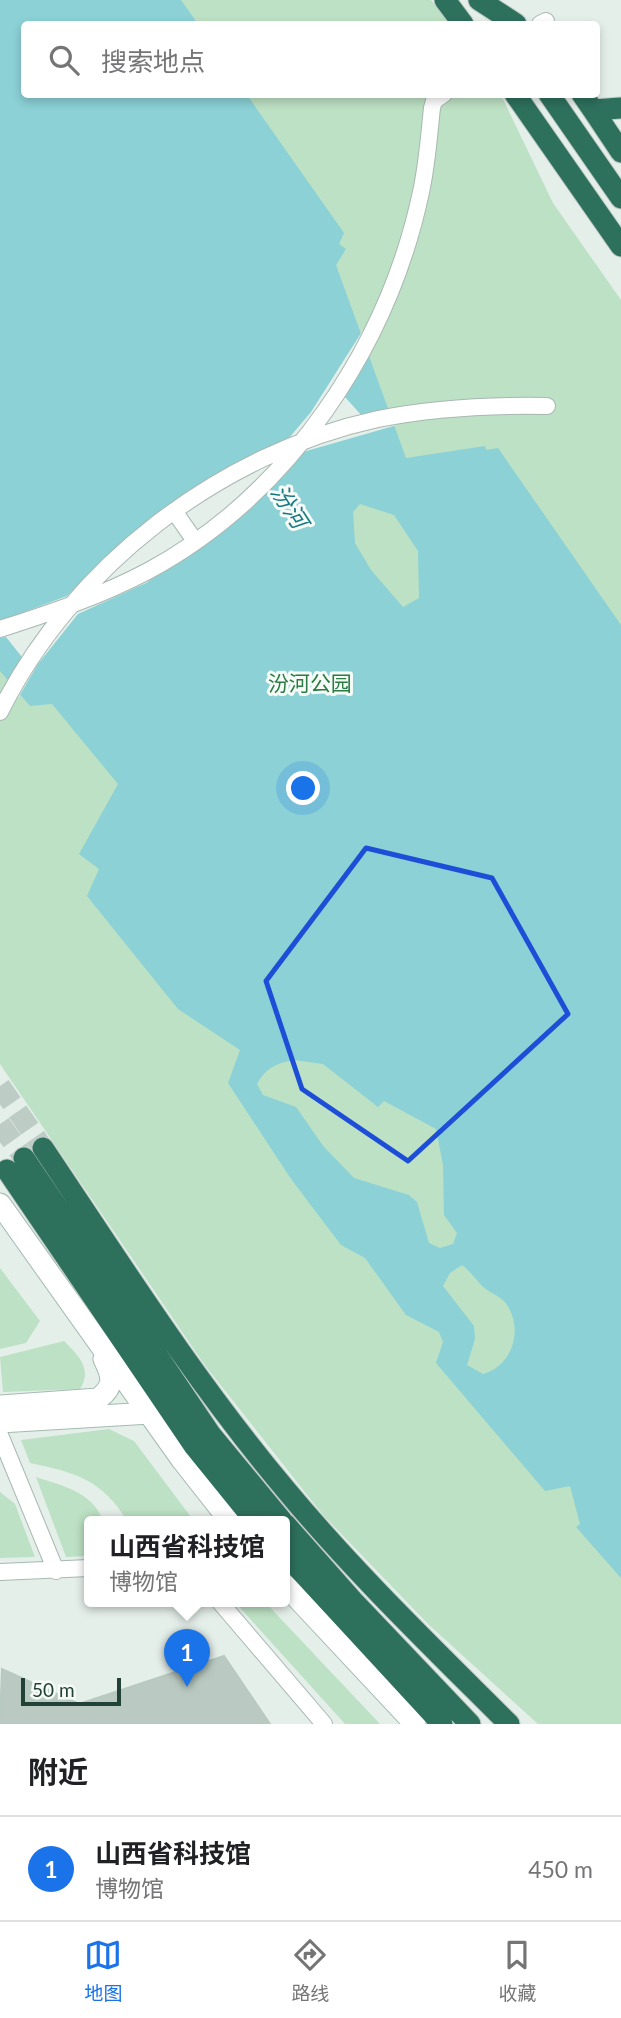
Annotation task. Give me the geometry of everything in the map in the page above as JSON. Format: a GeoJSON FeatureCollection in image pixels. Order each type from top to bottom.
{"type":"FeatureCollection","features":[{"type":"Feature","properties":{"kind":"highway"},"geometry":{"type":"LineString","coordinates":[[445,0],[461,21]]}},
{"type":"Feature","properties":{"kind":"highway"},"geometry":{"type":"LineString","coordinates":[[479,0],[495,21]]}},
{"type":"Feature","properties":{"kind":"highway"},"geometry":{"type":"LineString","coordinates":[[479,0],[513,21]]}},
{"type":"Feature","properties":{"kind":"highway"},"geometry":{"type":"LineString","coordinates":[[504,0],[516,21]]}},
{"type":"Feature","properties":{"kind":"highway"},"geometry":{"type":"LineString","coordinates":[[518,98],[621,246]]}},
{"type":"Feature","properties":{"kind":"highway"},"geometry":{"type":"LineString","coordinates":[[552,98],[621,198]]}},
{"type":"Feature","properties":{"kind":"highway"},"geometry":{"type":"LineString","coordinates":[[588,102],[621,108]]}},
{"type":"Feature","properties":{"kind":"highway"},"geometry":{"type":"LineString","coordinates":[[588,102],[621,152]]}},
{"type":"Feature","properties":{"kind":"highway"},"geometry":{"type":"LineString","coordinates":[[571,175],[621,264]]}},
{"type":"Feature","properties":{"kind":"highway"},"geometry":{"type":"LineString","coordinates":[[43,1148],[125,1271],[286,1490],[383,1599],[509,1724]]}},
{"type":"Feature","properties":{"kind":"highway"},"geometry":{"type":"LineString","coordinates":[[251,1516],[195,1447],[15,1164],[211,1435],[279,1516]]}},
{"type":"Feature","properties":{"kind":"highway"},"geometry":{"type":"LineString","coordinates":[[290,1529],[353,1601],[470,1724]]}},
{"type":"Feature","properties":{"kind":"highway"},"geometry":{"type":"LineString","coordinates":[[290,1561],[442,1724]]}},
{"type":"Feature","properties":{"kind":"highway"},"geometry":{"type":"LineString","coordinates":[[290,1580],[338,1615]]}},
{"type":"Feature","properties":{"kind":"street"},"geometry":{"type":"LineString","coordinates":[[0,629],[125,583],[195,541],[281,467],[312,429],[355,366],[384,307],[405,253],[422,191],[432,108],[438,98]]}},
{"type":"Feature","properties":{"kind":"street"},"geometry":{"type":"LineString","coordinates":[[0,712],[23,669],[96,578],[174,511],[264,459],[309,440],[377,420],[456,409],[547,406]]}},
{"type":"Feature","properties":{"kind":"street"},"geometry":{"type":"LineString","coordinates":[[174,511],[195,541]]}},
{"type":"Feature","properties":{"kind":"street"},"geometry":{"type":"LineString","coordinates":[[0,1204],[226,1516]]}},
{"type":"Feature","properties":{"kind":"street"},"geometry":{"type":"LineString","coordinates":[[0,1406],[98,1399],[110,1390],[113,1380],[91,1332]]}},
{"type":"Feature","properties":{"kind":"street"},"geometry":{"type":"LineString","coordinates":[[0,1422],[150,1413]]}},
{"type":"Feature","properties":{"kind":"street"},"geometry":{"type":"LineString","coordinates":[[0,1435],[56,1571]]}},
{"type":"Feature","properties":{"kind":"street"},"geometry":{"type":"LineString","coordinates":[[0,1572],[84,1568]]}},
{"type":"Feature","properties":{"kind":"street"},"geometry":{"type":"LineString","coordinates":[[290,1590],[415,1724]]}},
{"type":"Feature","properties":{"kind":"street"},"geometry":{"type":"LineString","coordinates":[[224,1607],[324,1724]]}},
{"type":"Feature","properties":{"kind":"highlighted area"},"geometry":{"type":"Polygon","coordinates":[[[366,848],[492,878],[568,1014],[408,1161],[302,1089],[266,981],[366,848]]]}},
{"type":"Feature","properties":{"kind":"green space","name":"汾河公园"},"geometry":{"type":"Polygon","coordinates":[[[0,0],[431,0],[448,21],[21,21],[21,98],[502,98],[553,203],[621,300],[621,1724],[538,1724],[429,1625],[323,1515],[204,1364],[0,1064],[0,0]]]}},
{"type":"Feature","properties":{"kind":"green space"},"geometry":{"type":"Polygon","coordinates":[[[0,1268],[40,1321],[26,1343],[0,1349],[0,1268]]]}},
{"type":"Feature","properties":{"kind":"green space"},"geometry":{"type":"Polygon","coordinates":[[[64,1341],[79,1357],[84,1369],[84,1382],[80,1389],[3,1392],[0,1357],[64,1341]]]}},
{"type":"Feature","properties":{"kind":"green space"},"geometry":{"type":"Polygon","coordinates":[[[109,1429],[134,1441],[190,1516],[124,1516],[108,1496],[86,1480],[74,1474],[30,1463],[21,1440],[109,1429]]]}},
{"type":"Feature","properties":{"kind":"green space"},"geometry":{"type":"Polygon","coordinates":[[[36,1477],[85,1497],[100,1516],[84,1516],[84,1556],[66,1557],[36,1477]]]}},
{"type":"Feature","properties":{"kind":"green space"},"geometry":{"type":"Polygon","coordinates":[[[0,1492],[15,1504],[35,1557],[0,1558],[0,1492]]]}},
{"type":"Feature","properties":{"kind":"green space"},"geometry":{"type":"Polygon","coordinates":[[[239,1607],[270,1607],[380,1724],[345,1724],[239,1607]]]}},
{"type":"Feature","properties":{"kind":"water","name":"汾河公园"},"geometry":{"type":"Polygon","coordinates":[[[0,0],[181,0],[196,21],[21,21],[21,98],[249,98],[344,233],[339,244],[346,249],[336,265],[406,458],[485,446],[486,450],[498,448],[621,625],[621,1578],[576,1527],[580,1524],[570,1486],[545,1491],[436,1363],[443,1342],[439,1332],[406,1315],[365,1258],[341,1245],[291,1179],[228,1083],[240,1050],[178,1009],[87,896],[99,869],[79,854],[118,784],[52,704],[30,706],[0,671],[0,0]],[[360,504],[353,512],[355,543],[371,570],[403,607],[419,598],[418,551],[394,515],[360,504]],[[294,1060],[272,1067],[260,1078],[257,1084],[263,1095],[296,1107],[324,1147],[354,1178],[409,1195],[417,1202],[429,1243],[440,1248],[453,1244],[457,1233],[444,1215],[443,1165],[436,1129],[384,1101],[378,1107],[323,1064],[294,1060]],[[462,1265],[450,1273],[443,1286],[474,1326],[475,1339],[467,1365],[483,1374],[507,1357],[515,1328],[509,1308],[503,1300],[484,1288],[462,1265]]]}},
{"type":"Feature","properties":{"kind":"pier"},"geometry":{"type":"Polygon","coordinates":[[[363,330],[371,352],[344,396],[363,417],[392,411],[397,425],[303,452],[271,487],[219,534],[146,583],[78,614],[38,664],[18,698],[6,684],[22,657],[6,637],[0,638],[0,621],[67,596],[133,533],[168,506],[237,462],[289,438],[311,412],[363,330]]]}},
{"type":"Feature","properties":{"kind":"building"},"geometry":{"type":"Polygon","coordinates":[[[224,1656],[270,1724],[0,1724],[2,1669],[79,1704],[224,1656]]]}},
{"type":"Feature","properties":{"kind":"tunnel"},"geometry":{"type":"LineString","coordinates":[[0,1086],[43,1148]]}},
{"type":"Feature","properties":{"kind":"tunnel"},"geometry":{"type":"LineString","coordinates":[[0,1124],[24,1158]]}},
{"type":"Feature","properties":{"kind":"place","name":"山西省科技馆"},"geometry":{"type":"Point","coordinates":[187,1687]}},
{"type":"Feature","properties":{"kind":"water label","name":"汾河"},"geometry":{"type":"Point","coordinates":[290,506]}}]}
